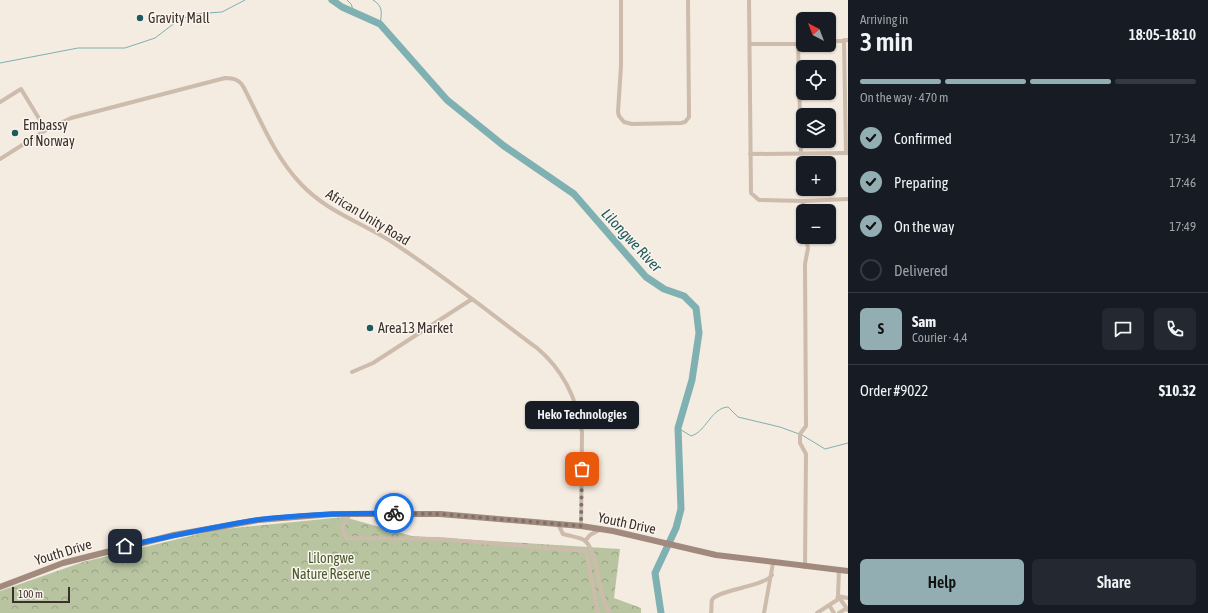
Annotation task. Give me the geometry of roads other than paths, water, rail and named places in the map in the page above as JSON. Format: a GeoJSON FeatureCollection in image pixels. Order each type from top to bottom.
{"type":"FeatureCollection","features":[{"type":"Feature","properties":{"kind":"street"},"geometry":{"type":"LineString","coordinates":[[621,0],[622,66],[618,112],[621,119],[632,124],[681,123],[685,122],[689,117],[688,0]]}},
{"type":"Feature","properties":{"kind":"street"},"geometry":{"type":"LineString","coordinates":[[749,0],[751,192],[756,199],[759,200],[803,201],[848,199]]}},
{"type":"Feature","properties":{"kind":"street"},"geometry":{"type":"LineString","coordinates":[[750,154],[847,153],[846,40],[836,41]]}},
{"type":"Feature","properties":{"kind":"street"},"geometry":{"type":"LineString","coordinates":[[750,44],[796,44]]}},
{"type":"Feature","properties":{"kind":"street"},"geometry":{"type":"LineString","coordinates":[[801,52],[801,154]]}},
{"type":"Feature","properties":{"kind":"street","name":"African Unity Road"},"geometry":{"type":"LineString","coordinates":[[0,159],[46,130],[84,113],[226,78],[236,79],[244,88],[282,159],[295,177],[312,195],[328,207],[396,245],[472,299],[544,354],[557,368],[565,382],[578,414],[582,432],[581,526]]}},
{"type":"Feature","properties":{"kind":"street"},"geometry":{"type":"LineString","coordinates":[[0,102],[21,89],[46,130]]}},
{"type":"Feature","properties":{"kind":"street"},"geometry":{"type":"LineString","coordinates":[[805,567],[806,454],[800,443],[800,434],[806,426],[805,264],[809,244]]}},
{"type":"Feature","properties":{"kind":"street"},"geometry":{"type":"LineString","coordinates":[[352,372],[372,363],[472,299]]}},
{"type":"Feature","properties":{"kind":"street"},"geometry":{"type":"LineString","coordinates":[[350,514],[342,527],[346,538],[439,539],[586,552],[598,613]]}},
{"type":"Feature","properties":{"kind":"street","name":"Youth Drive"},"geometry":{"type":"LineString","coordinates":[[0,587],[63,563],[174,536],[258,520],[350,514],[440,514],[581,526],[602,529],[687,549],[773,563],[848,571]]}},
{"type":"Feature","properties":{"kind":"street"},"geometry":{"type":"LineString","coordinates":[[558,524],[563,534],[586,541],[591,550],[604,599],[610,613]]}},
{"type":"Feature","properties":{"kind":"street"},"geometry":{"type":"LineString","coordinates":[[586,541],[590,535],[602,529]]}},
{"type":"Feature","properties":{"kind":"street"},"geometry":{"type":"LineString","coordinates":[[766,612],[773,563]]}},
{"type":"Feature","properties":{"kind":"street"},"geometry":{"type":"LineString","coordinates":[[817,613],[837,600],[838,570]]}},
{"type":"Feature","properties":{"kind":"street"},"geometry":{"type":"LineString","coordinates":[[711,613],[714,598],[766,581],[772,575]]}},
{"type":"Feature","properties":{"kind":"street"},"geometry":{"type":"LineString","coordinates":[[838,596],[848,598]]}},
{"type":"Feature","properties":{"kind":"street"},"geometry":{"type":"LineString","coordinates":[[838,596],[848,609],[840,613]]}},
{"type":"Feature","properties":{"kind":"street"},"geometry":{"type":"LineString","coordinates":[[829,605],[834,613]]}},
{"type":"Feature","properties":{"kind":"waterway"},"geometry":{"type":"LineString","coordinates":[[0,63],[78,48],[125,48],[155,38],[176,22],[193,14],[222,12],[245,0]]}},
{"type":"Feature","properties":{"kind":"waterway","name":"Lilongwe River"},"geometry":{"type":"LineString","coordinates":[[332,0],[342,7],[380,24],[447,100],[504,146],[574,194],[646,277],[664,289],[684,296],[696,308],[699,333],[692,380],[678,428],[681,509],[676,528],[655,573],[661,613]]}},
{"type":"Feature","properties":{"kind":"waterway"},"geometry":{"type":"LineString","coordinates":[[347,0],[351,4],[354,12]]}},
{"type":"Feature","properties":{"kind":"waterway"},"geometry":{"type":"LineString","coordinates":[[373,0],[379,5],[381,10],[380,24]]}},
{"type":"Feature","properties":{"kind":"waterway"},"geometry":{"type":"LineString","coordinates":[[678,428],[691,436],[696,434],[717,411],[728,407],[738,417],[780,427],[799,434]]}},
{"type":"Feature","properties":{"kind":"waterway"},"geometry":{"type":"LineString","coordinates":[[802,435],[825,449],[848,443]]}},
{"type":"Feature","properties":{"kind":"place","name":"Gravity Mall"},"geometry":{"type":"Point","coordinates":[140,18]}},
{"type":"Feature","properties":{"kind":"place","name":"Embassy of Norway"},"geometry":{"type":"Point","coordinates":[15,133]}},
{"type":"Feature","properties":{"kind":"place","name":"Area13 Market"},"geometry":{"type":"Point","coordinates":[370,328]}},
{"type":"Feature","properties":{"kind":"place","name":"Heko Technologies"},"geometry":{"type":"Point","coordinates":[582,469]}},
{"type":"Feature","properties":{"kind":"park label","name":"Lilongwe Nature Reserve"},"geometry":{"type":"Point","coordinates":[331,566]}}]}
